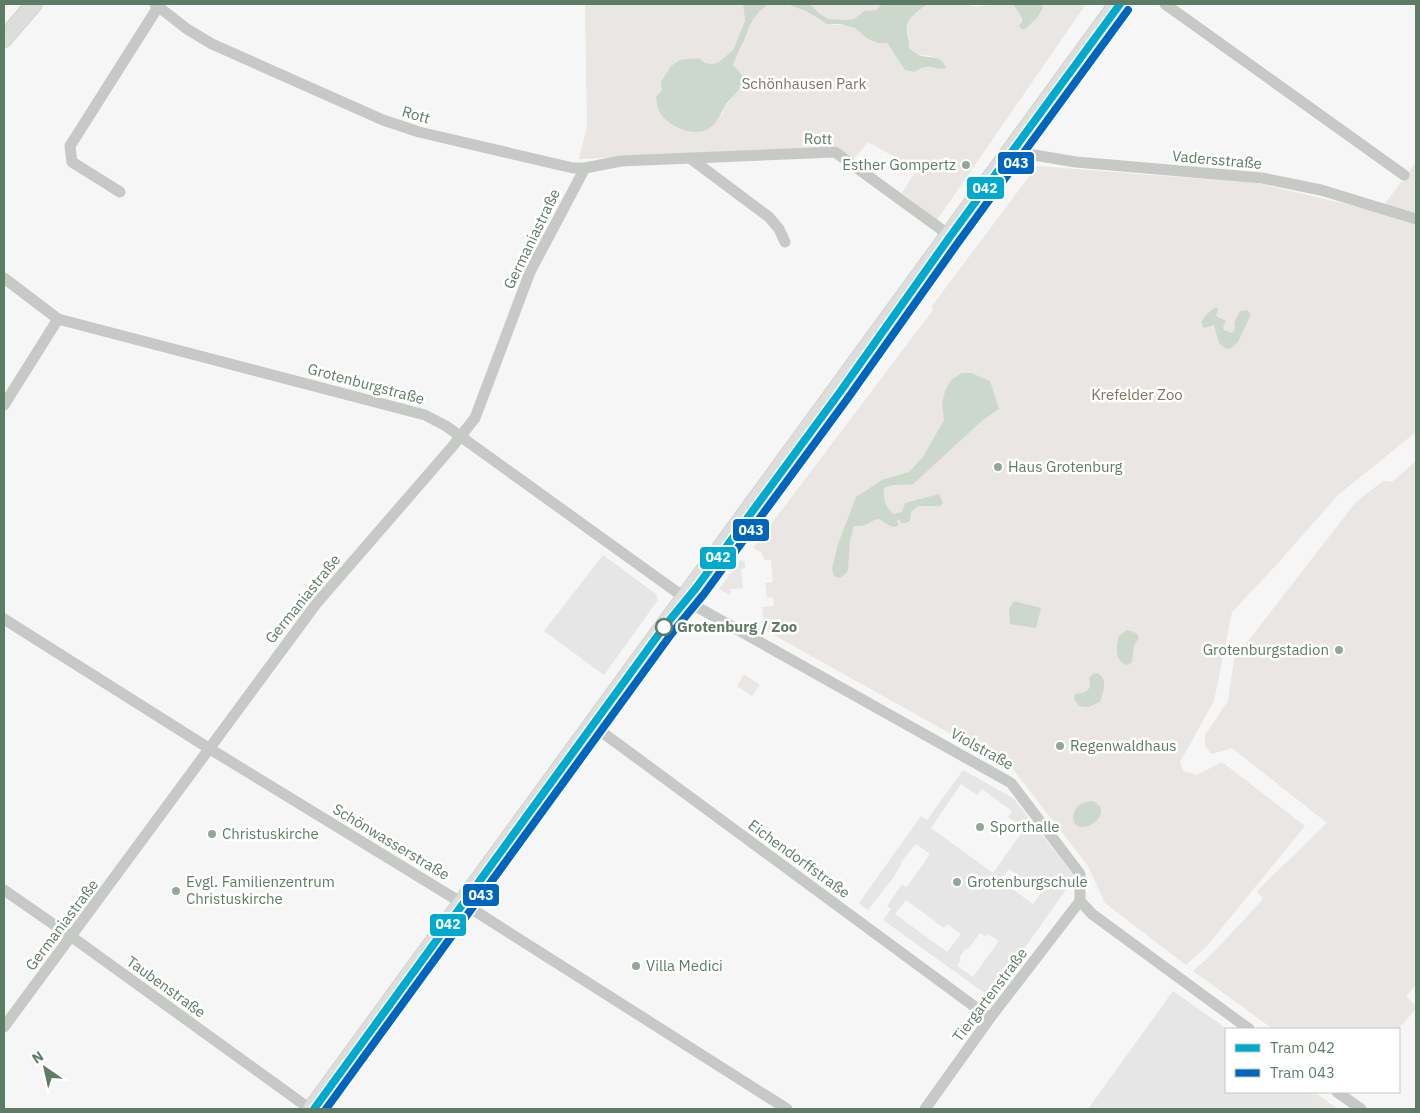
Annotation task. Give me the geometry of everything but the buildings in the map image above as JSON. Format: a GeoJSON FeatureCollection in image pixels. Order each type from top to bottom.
{"type":"FeatureCollection","features":[{"type":"Feature","properties":{"kind":"main road"},"geometry":{"type":"LineString","coordinates":[[4,39],[34,4]]}},
{"type":"Feature","properties":{"kind":"main road"},"geometry":{"type":"LineString","coordinates":[[310,1109],[1116,4]]}},
{"type":"Feature","properties":{"kind":"street"},"geometry":{"type":"LineString","coordinates":[[1165,4],[1404,175]]}},
{"type":"Feature","properties":{"kind":"street","name":"Rott"},"geometry":{"type":"LineString","coordinates":[[120,192],[72,162],[70,146],[156,5],[187,29],[212,44],[383,120],[419,132],[573,168],[585,168],[621,161],[835,152],[949,235]]}},
{"type":"Feature","properties":{"kind":"street","name":"Vadersstraße"},"geometry":{"type":"LineString","coordinates":[[1018,140],[1028,154],[1076,162],[1262,178],[1321,190],[1416,219]]}},
{"type":"Feature","properties":{"kind":"street"},"geometry":{"type":"LineString","coordinates":[[690,158],[769,217],[779,229],[785,242]]}},
{"type":"Feature","properties":{"kind":"street","name":"Germaniastraße"},"geometry":{"type":"LineString","coordinates":[[4,1027],[316,604],[461,435],[477,413],[530,272],[585,168]]}},
{"type":"Feature","properties":{"kind":"street","name":"Grotenburgstraße"},"geometry":{"type":"LineString","coordinates":[[4,278],[58,319],[425,415],[461,435],[683,598]]}},
{"type":"Feature","properties":{"kind":"street"},"geometry":{"type":"LineString","coordinates":[[4,404],[58,319]]}},
{"type":"Feature","properties":{"kind":"street","name":"Violstraße"},"geometry":{"type":"LineString","coordinates":[[683,598],[741,633],[1011,782],[1080,874],[1080,901]]}},
{"type":"Feature","properties":{"kind":"street","name":"Schönwasserstraße"},"geometry":{"type":"LineString","coordinates":[[4,619],[210,749],[461,902],[787,1109]]}},
{"type":"Feature","properties":{"kind":"street","name":"Eichendorffstraße"},"geometry":{"type":"LineString","coordinates":[[590,724],[990,1018]]}},
{"type":"Feature","properties":{"kind":"street","name":"Taubenstraße"},"geometry":{"type":"LineString","coordinates":[[4,890],[310,1109]]}},
{"type":"Feature","properties":{"kind":"street"},"geometry":{"type":"LineString","coordinates":[[1080,901],[1092,914],[1248,1028]]}},
{"type":"Feature","properties":{"kind":"street","name":"Tiergartenstraße"},"geometry":{"type":"LineString","coordinates":[[925,1109],[990,1018],[1080,901]]}},
{"type":"Feature","properties":{"kind":"street"},"geometry":{"type":"LineString","coordinates":[[1338,1093],[1361,1109]]}},
{"type":"Feature","properties":{"kind":"shaded area"},"geometry":{"type":"Polygon","coordinates":[[[743,4],[768,4],[754,19],[733,65],[741,74],[742,83],[740,87],[726,104],[717,121],[708,129],[694,132],[673,125],[662,115],[658,108],[656,97],[662,90],[661,82],[671,66],[680,60],[699,58],[705,63],[713,64],[719,62],[733,50],[745,21],[743,4]]]}},
{"type":"Feature","properties":{"kind":"shaded area"},"geometry":{"type":"Polygon","coordinates":[[[786,4],[810,4],[820,14],[829,19],[847,20],[854,19],[864,11],[876,10],[882,4],[928,4],[913,15],[908,23],[909,48],[919,55],[938,59],[946,68],[925,67],[914,72],[905,70],[887,43],[878,43],[868,39],[855,28],[840,24],[827,24],[806,11],[786,4]]]}},
{"type":"Feature","properties":{"kind":"shaded area"},"geometry":{"type":"Polygon","coordinates":[[[1013,4],[1041,4],[1043,8],[1038,17],[1025,29],[1021,29],[1019,25],[1022,22],[1022,18],[1013,4]]]}},
{"type":"Feature","properties":{"kind":"shaded area"},"geometry":{"type":"Polygon","coordinates":[[[1216,307],[1218,309],[1216,316],[1226,321],[1223,327],[1224,330],[1231,333],[1234,331],[1234,323],[1240,311],[1247,310],[1251,314],[1238,342],[1230,349],[1225,348],[1219,343],[1214,325],[1204,328],[1202,325],[1205,316],[1216,307]]]}},
{"type":"Feature","properties":{"kind":"shaded area"},"geometry":{"type":"Polygon","coordinates":[[[962,373],[971,373],[990,381],[999,409],[983,420],[913,484],[884,488],[885,502],[888,509],[894,514],[902,512],[905,503],[939,494],[943,503],[940,506],[918,506],[911,512],[910,521],[901,523],[899,519],[897,521],[899,525],[895,527],[879,519],[863,526],[854,526],[850,541],[848,570],[840,578],[834,576],[832,569],[838,544],[856,497],[882,480],[909,472],[923,457],[944,420],[942,404],[945,391],[951,380],[962,373]]]}},
{"type":"Feature","properties":{"kind":"shaded area"},"geometry":{"type":"Polygon","coordinates":[[[603,555],[656,594],[658,600],[604,675],[544,631],[603,555]]]}},
{"type":"Feature","properties":{"kind":"shaded area"},"geometry":{"type":"Polygon","coordinates":[[[1014,601],[1041,608],[1036,628],[1010,624],[1009,609],[1014,601]]]}},
{"type":"Feature","properties":{"kind":"shaded area"},"geometry":{"type":"Polygon","coordinates":[[[1127,630],[1136,633],[1139,637],[1134,646],[1132,662],[1128,665],[1120,661],[1117,653],[1119,636],[1127,630]]]}},
{"type":"Feature","properties":{"kind":"shaded area"},"geometry":{"type":"Polygon","coordinates":[[[1097,673],[1104,682],[1104,690],[1100,702],[1089,707],[1079,706],[1074,698],[1075,694],[1088,690],[1090,685],[1089,678],[1097,673]]]}},
{"type":"Feature","properties":{"kind":"shaded area","name":"Grotenburgschule"},"geometry":{"type":"Polygon","coordinates":[[[963,770],[1013,798],[1075,877],[990,997],[883,920],[891,909],[887,906],[902,884],[907,887],[930,854],[916,844],[901,862],[893,878],[868,910],[859,903],[921,816],[927,820],[963,770]],[[961,784],[931,828],[993,873],[1025,828],[1008,817],[1012,811],[982,789],[977,795],[961,784]],[[1009,869],[1000,880],[1033,904],[1041,893],[1009,869]],[[906,900],[895,914],[947,952],[961,934],[947,924],[944,928],[906,900]],[[980,933],[968,949],[966,948],[959,958],[961,960],[957,966],[973,977],[999,941],[988,934],[986,937],[980,933]]]}},
{"type":"Feature","properties":{"kind":"shaded area"},"geometry":{"type":"Polygon","coordinates":[[[1092,801],[1101,808],[1099,817],[1091,825],[1086,827],[1077,826],[1073,818],[1075,810],[1082,804],[1092,801]]]}},
{"type":"Feature","properties":{"kind":"shaded area"},"geometry":{"type":"Polygon","coordinates":[[[1173,991],[1226,1028],[1225,1093],[1313,1093],[1301,1109],[1088,1109],[1173,991]]]}},
{"type":"Feature","properties":{"kind":"green space","name":"Schönhausen Park"},"geometry":{"type":"Polygon","coordinates":[[[585,4],[743,4],[745,21],[733,50],[719,62],[713,64],[705,63],[699,58],[691,59],[721,116],[725,106],[733,97],[736,69],[733,65],[735,58],[741,49],[755,15],[768,4],[797,7],[809,12],[823,22],[853,27],[875,41],[887,43],[905,70],[914,72],[927,66],[942,69],[934,57],[918,54],[909,48],[910,39],[907,31],[909,22],[914,14],[928,4],[965,4],[975,7],[1013,4],[1022,18],[1024,29],[1038,17],[1043,9],[1041,4],[1086,4],[937,220],[902,193],[917,169],[868,142],[854,159],[834,146],[579,159],[587,126],[585,4]]]}},
{"type":"Feature","properties":{"kind":"green space"},"geometry":{"type":"Polygon","coordinates":[[[810,4],[882,4],[876,10],[864,11],[854,19],[847,20],[829,19],[820,14],[810,4]]]}},
{"type":"Feature","properties":{"kind":"green space"},"geometry":{"type":"Polygon","coordinates":[[[1416,162],[1416,216],[1384,205],[1416,162]]]}},
{"type":"Feature","properties":{"kind":"green space","name":"Krefelder Zoo"},"geometry":{"type":"Polygon","coordinates":[[[1037,166],[1256,183],[1367,209],[1416,225],[1416,432],[1338,495],[1232,612],[1214,701],[1180,762],[1183,771],[1197,775],[1222,762],[1305,826],[1207,946],[1186,965],[1105,903],[1088,866],[1012,768],[761,628],[763,618],[762,607],[774,606],[773,597],[767,598],[765,583],[773,582],[771,560],[765,560],[761,552],[753,548],[933,310],[932,306],[1037,166]]]}},
{"type":"Feature","properties":{"kind":"green space"},"geometry":{"type":"Polygon","coordinates":[[[1416,461],[1416,985],[1406,996],[1416,1006],[1416,1009],[1399,1028],[1272,1028],[1193,971],[1213,953],[1263,899],[1257,891],[1327,823],[1232,748],[1211,754],[1205,745],[1205,735],[1228,701],[1234,660],[1245,645],[1356,502],[1383,481],[1392,482],[1416,461]]]}},
{"type":"Feature","properties":{"kind":"green space"},"geometry":{"type":"Polygon","coordinates":[[[740,560],[745,562],[745,568],[741,569],[743,588],[731,589],[730,595],[719,589],[740,560]]]}},
{"type":"Feature","properties":{"kind":"green space"},"geometry":{"type":"Polygon","coordinates":[[[744,674],[760,685],[752,696],[737,686],[744,674]]]}},
{"type":"Feature","properties":{"kind":"green space"},"geometry":{"type":"Polygon","coordinates":[[[1313,1093],[1315,1093],[1338,1109],[1301,1109],[1313,1093]]]}},
{"type":"Feature","properties":{"kind":"tram line","name":"042"},"geometry":{"type":"LineString","coordinates":[[314,1109],[664,627],[696,588],[840,392],[949,238],[1120,4]]}},
{"type":"Feature","properties":{"kind":"tram line","name":"043"},"geometry":{"type":"LineString","coordinates":[[326,1109],[672,633],[704,594],[848,398],[957,244],[1128,10]]}},
{"type":"Feature","properties":{"kind":"place","name":"Esther Gompertz"},"geometry":{"type":"Point","coordinates":[966,165]}},
{"type":"Feature","properties":{"kind":"place","name":"Haus Grotenburg"},"geometry":{"type":"Point","coordinates":[998,467]}},
{"type":"Feature","properties":{"kind":"place","name":"Grotenburg / Zoo"},"geometry":{"type":"Point","coordinates":[664,627]}},
{"type":"Feature","properties":{"kind":"place","name":"Grotenburgstadion"},"geometry":{"type":"Point","coordinates":[1339,650]}},
{"type":"Feature","properties":{"kind":"place","name":"Regenwaldhaus"},"geometry":{"type":"Point","coordinates":[1060,746]}},
{"type":"Feature","properties":{"kind":"place","name":"Sporthalle"},"geometry":{"type":"Point","coordinates":[980,827]}},
{"type":"Feature","properties":{"kind":"place","name":"Christuskirche"},"geometry":{"type":"Point","coordinates":[212,834]}},
{"type":"Feature","properties":{"kind":"place","name":"Grotenburgschule"},"geometry":{"type":"Point","coordinates":[957,882]}},
{"type":"Feature","properties":{"kind":"place","name":"Evgl. Familienzentrum Christuskirche"},"geometry":{"type":"Point","coordinates":[176,891]}},
{"type":"Feature","properties":{"kind":"place","name":"Villa Medici"},"geometry":{"type":"Point","coordinates":[636,966]}}]}
